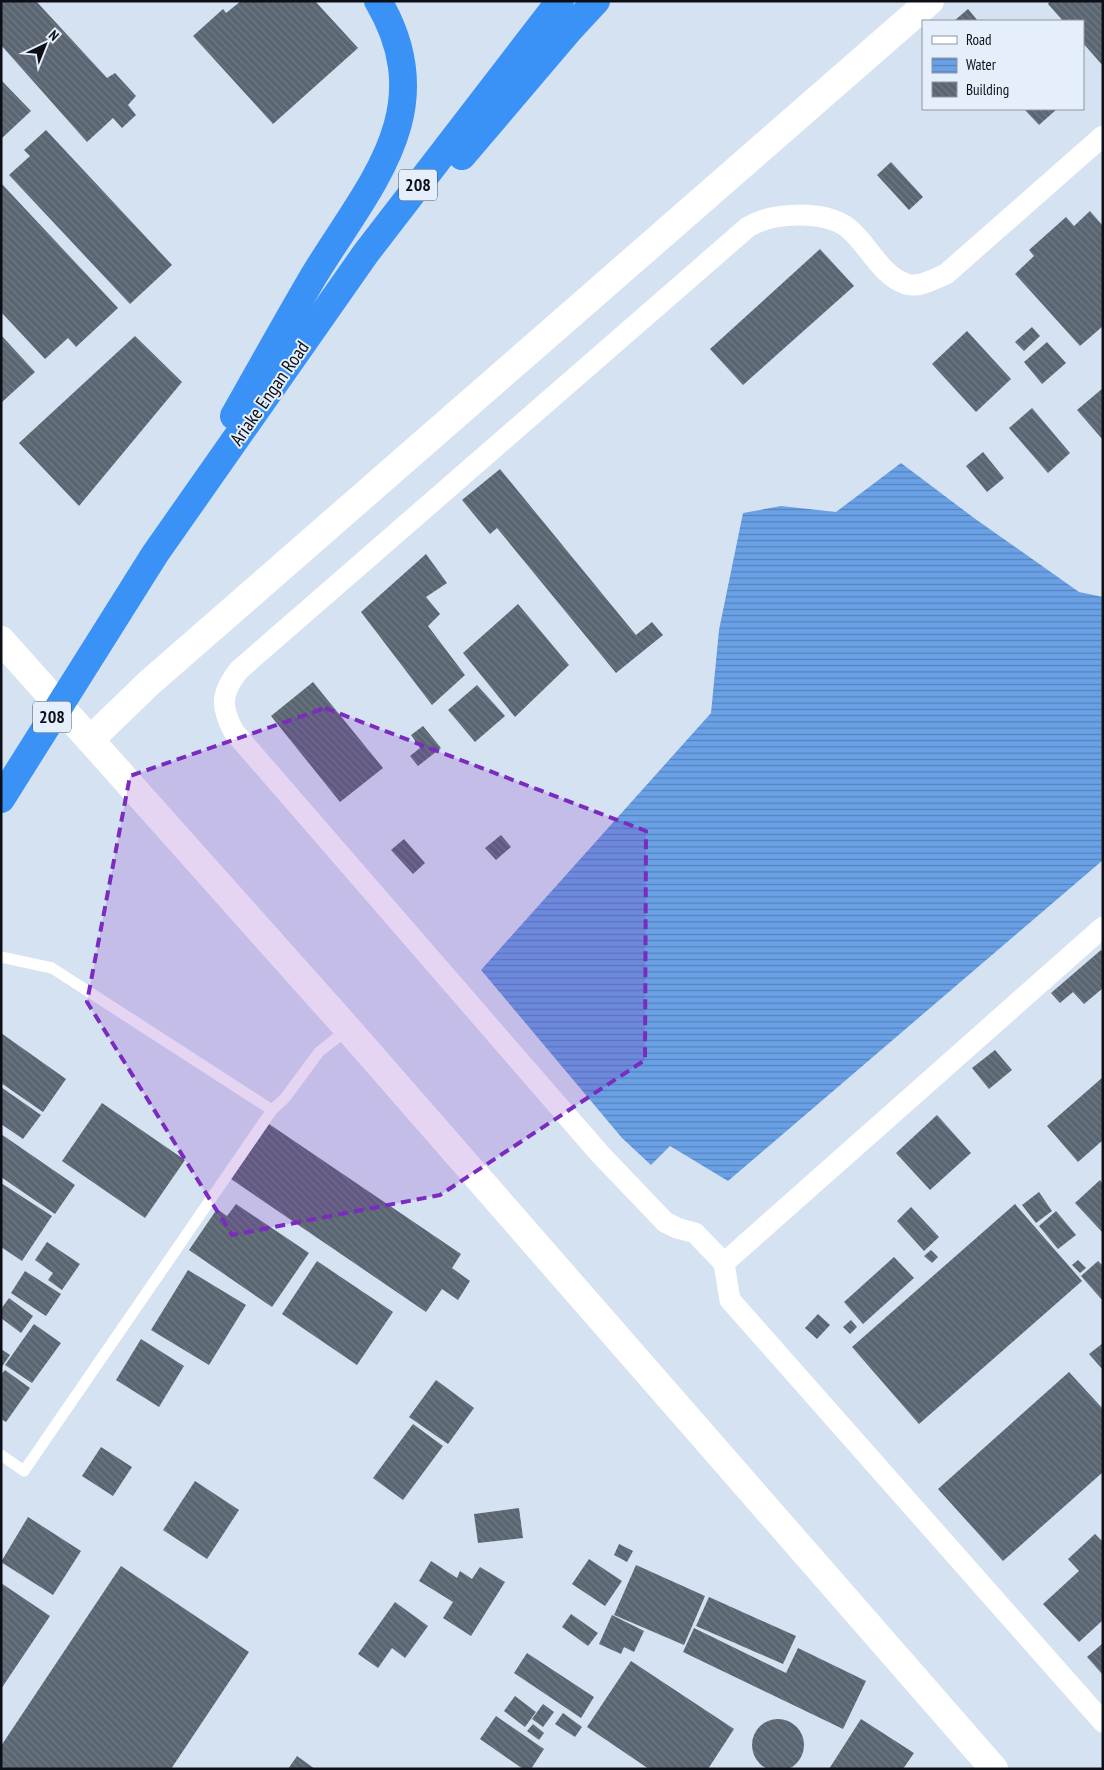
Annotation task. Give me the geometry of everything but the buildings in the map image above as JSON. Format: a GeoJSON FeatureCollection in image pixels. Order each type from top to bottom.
{"type":"FeatureCollection","features":[{"type":"Feature","properties":{"kind":"highway"},"geometry":{"type":"LineString","coordinates":[[155,554],[313,277],[371,186],[390,149],[404,101],[404,70],[391,23],[378,1]]}},
{"type":"Feature","properties":{"kind":"highway","name":"Ariake Engan Road"},"geometry":{"type":"LineString","coordinates":[[1,800],[155,554],[372,246],[560,1]]}},
{"type":"Feature","properties":{"kind":"highway"},"geometry":{"type":"LineString","coordinates":[[283,373],[359,285],[496,114],[596,1]]}},
{"type":"Feature","properties":{"kind":"street"},"geometry":{"type":"LineString","coordinates":[[90,740],[149,683],[930,1]]}},
{"type":"Feature","properties":{"kind":"street"},"geometry":{"type":"LineString","coordinates":[[1103,136],[946,274],[923,284],[908,285],[891,276],[848,228],[835,221],[801,215],[780,216],[761,219],[748,227],[239,670],[225,692],[223,705],[234,732],[600,1154],[665,1222],[677,1228],[695,1233],[724,1263],[730,1300],[1103,1722]]}},
{"type":"Feature","properties":{"kind":"street"},"geometry":{"type":"LineString","coordinates":[[1,640],[348,1030],[994,1769]]}},
{"type":"Feature","properties":{"kind":"street"},"geometry":{"type":"LineString","coordinates":[[724,1263],[1103,928]]}},
{"type":"Feature","properties":{"kind":"lane"},"geometry":{"type":"LineString","coordinates":[[1,957],[52,968],[272,1110]]}},
{"type":"Feature","properties":{"kind":"lane"},"geometry":{"type":"LineString","coordinates":[[1,1455],[24,1471],[272,1110],[284,1098],[319,1052],[348,1030]]}},
{"type":"Feature","properties":{"kind":"highlighted area"},"geometry":{"type":"Polygon","coordinates":[[[325,708],[646,831],[645,1060],[440,1195],[232,1235],[87,1002],[130,776],[325,708]]]}},
{"type":"Feature","properties":{"kind":"water"},"geometry":{"type":"Polygon","coordinates":[[[901,463],[974,518],[1079,592],[1103,597],[1103,860],[728,1181],[670,1146],[651,1165],[622,1138],[481,970],[711,713],[719,630],[743,513],[781,506],[836,512],[901,463]]]}}]}
